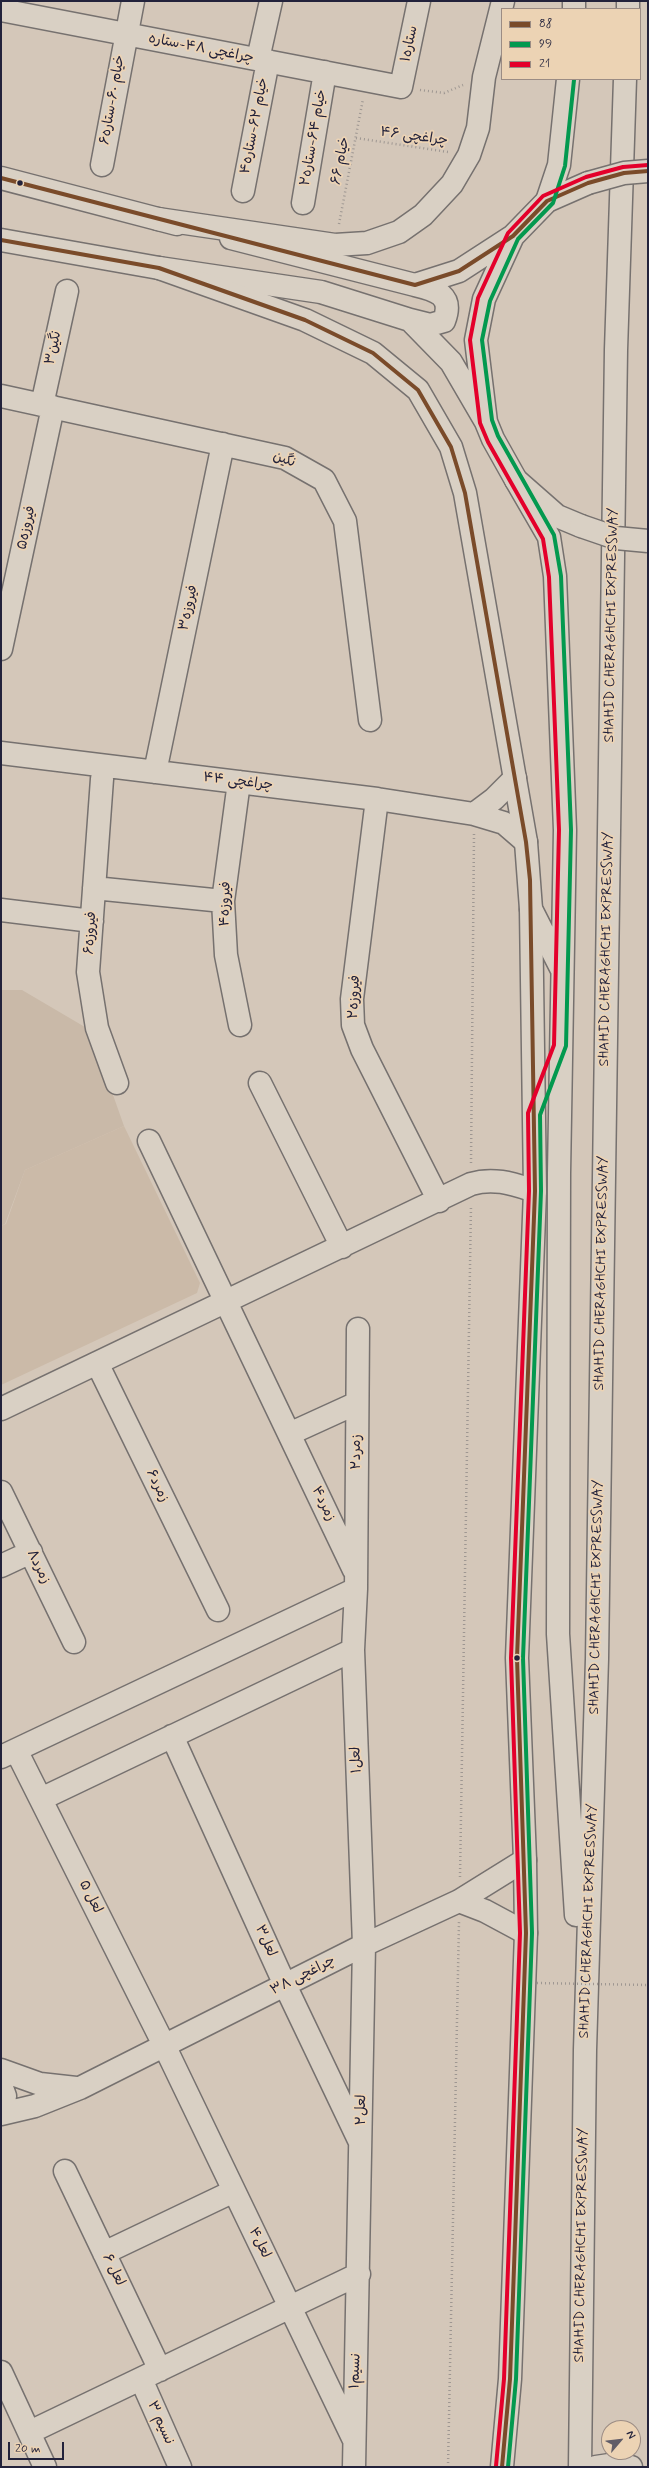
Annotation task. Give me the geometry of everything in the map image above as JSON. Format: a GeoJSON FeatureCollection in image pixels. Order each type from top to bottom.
{"type":"FeatureCollection","features":[{"type":"Feature","properties":{"kind":"main road","name":"خیام ۶۰-ستاره۶"},"geometry":{"type":"LineString","coordinates":[[102,165],[125,35],[133,1]]}},
{"type":"Feature","properties":{"kind":"main road","name":"خیام ۶۲-ستاره۴"},"geometry":{"type":"LineString","coordinates":[[242,191],[271,1]]}},
{"type":"Feature","properties":{"kind":"main road","name":"ستاره۱"},"geometry":{"type":"LineString","coordinates":[[401,87],[419,1]]}},
{"type":"Feature","properties":{"kind":"main road"},"geometry":{"type":"LineString","coordinates":[[158,219],[335,246],[367,243],[399,232],[423,215],[452,184],[468,155],[478,128],[484,77],[501,9]]}},
{"type":"Feature","properties":{"kind":"main road","name":"چراغچی ۴۸-ستاره"},"geometry":{"type":"LineString","coordinates":[[1,10],[401,87]]}},
{"type":"Feature","properties":{"kind":"main road","name":"خیام ۶۴-ستاره۲"},"geometry":{"type":"LineString","coordinates":[[303,203],[325,72]]}},
{"type":"Feature","properties":{"kind":"main road"},"geometry":{"type":"LineString","coordinates":[[547,201],[559,165],[568,80]]}},
{"type":"Feature","properties":{"kind":"main road","name":"SHAHID CHERAGHCHI EXPRESSWAY"},"geometry":{"type":"LineString","coordinates":[[580,2467],[585,2050],[597,1651],[616,350],[625,80]]}},
{"type":"Feature","properties":{"kind":"main road"},"geometry":{"type":"LineString","coordinates":[[415,285],[459,271],[513,236],[547,201],[588,183],[624,173],[648,171]]}},
{"type":"Feature","properties":{"kind":"main road"},"geometry":{"type":"LineString","coordinates":[[1,178],[436,290],[447,304],[447,313],[444,321],[430,325],[321,292],[159,268],[1,240]]}},
{"type":"Feature","properties":{"kind":"main road"},"geometry":{"type":"LineString","coordinates":[[486,422],[476,340],[484,299],[513,236]]}},
{"type":"Feature","properties":{"kind":"main road"},"geometry":{"type":"LineString","coordinates":[[159,268],[305,320],[373,353],[418,390],[451,447],[465,493],[526,842],[531,909],[535,1191],[517,1658],[525,1860],[526,1933],[510,2379],[502,2467]]}},
{"type":"Feature","properties":{"kind":"main road","name":"نگین۳"},"geometry":{"type":"LineString","coordinates":[[48,406],[67,291]]}},
{"type":"Feature","properties":{"kind":"main road"},"geometry":{"type":"LineString","coordinates":[[410,320],[451,362],[486,422],[493,440],[549,537],[555,576],[565,830],[560,1046],[558,1634],[585,2050]]}},
{"type":"Feature","properties":{"kind":"main road","name":"نگین"},"geometry":{"type":"LineString","coordinates":[[1,396],[285,458],[324,480],[345,521],[370,720]]}},
{"type":"Feature","properties":{"kind":"main road","name":"فیروزه۵"},"geometry":{"type":"LineString","coordinates":[[1,649],[48,406]]}},
{"type":"Feature","properties":{"kind":"main road","name":"فیروزه۳"},"geometry":{"type":"LineString","coordinates":[[154,772],[223,444]]}},
{"type":"Feature","properties":{"kind":"main road"},"geometry":{"type":"LineString","coordinates":[[516,480],[557,516],[616,538],[648,541]]}},
{"type":"Feature","properties":{"kind":"main road","name":"چراغچی ۴۴"},"geometry":{"type":"LineString","coordinates":[[1,753],[377,799],[474,814],[504,823],[526,842]]}},
{"type":"Feature","properties":{"kind":"main road"},"geometry":{"type":"LineString","coordinates":[[474,814],[494,799],[515,778]]}},
{"type":"Feature","properties":{"kind":"main road","name":"فیروزه۶"},"geometry":{"type":"LineString","coordinates":[[102,779],[88,972],[97,1028],[117,1083]]}},
{"type":"Feature","properties":{"kind":"main road","name":"فیروزه۴"},"geometry":{"type":"LineString","coordinates":[[239,782],[224,901],[226,955],[240,1025]]}},
{"type":"Feature","properties":{"kind":"main road","name":"فیروزه۲"},"geometry":{"type":"LineString","coordinates":[[377,799],[352,999],[353,1025],[362,1050],[439,1201]]}},
{"type":"Feature","properties":{"kind":"main road"},"geometry":{"type":"LineString","coordinates":[[94,888],[224,901]]}},
{"type":"Feature","properties":{"kind":"main road"},"geometry":{"type":"LineString","coordinates":[[531,909],[562,971]]}},
{"type":"Feature","properties":{"kind":"main road"},"geometry":{"type":"LineString","coordinates":[[1,910],[92,921]]}},
{"type":"Feature","properties":{"kind":"main road"},"geometry":{"type":"LineString","coordinates":[[534,1114],[560,1046]]}},
{"type":"Feature","properties":{"kind":"main road"},"geometry":{"type":"LineString","coordinates":[[260,1083],[342,1247]]}},
{"type":"Feature","properties":{"kind":"main road","name":"زمرد۴"},"geometry":{"type":"LineString","coordinates":[[149,1141],[289,1434],[356,1582]]}},
{"type":"Feature","properties":{"kind":"main road"},"geometry":{"type":"LineString","coordinates":[[1,1409],[439,1201],[471,1184],[483,1180],[504,1181],[535,1191]]}},
{"type":"Feature","properties":{"kind":"main road","name":"زمرد۲"},"geometry":{"type":"LineString","coordinates":[[356,1582],[358,1329]]}},
{"type":"Feature","properties":{"kind":"main road","name":"زمرد۶"},"geometry":{"type":"LineString","coordinates":[[97,1363],[218,1610]]}},
{"type":"Feature","properties":{"kind":"main road"},"geometry":{"type":"LineString","coordinates":[[289,1434],[357,1403]]}},
{"type":"Feature","properties":{"kind":"main road","name":"زمرد۸"},"geometry":{"type":"LineString","coordinates":[[1,1492],[74,1642]]}},
{"type":"Feature","properties":{"kind":"main road"},"geometry":{"type":"LineString","coordinates":[[1,1566],[30,1552]]}},
{"type":"Feature","properties":{"kind":"main road"},"geometry":{"type":"LineString","coordinates":[[8,1753],[356,1582]]}},
{"type":"Feature","properties":{"kind":"main road","name":"لعل۱"},"geometry":{"type":"LineString","coordinates":[[356,1582],[353,1650],[364,1945]]}},
{"type":"Feature","properties":{"kind":"main road"},"geometry":{"type":"LineString","coordinates":[[41,1799],[353,1650]]}},
{"type":"Feature","properties":{"kind":"main road","name":"لعل۳"},"geometry":{"type":"LineString","coordinates":[[172,1736],[285,1985],[362,2145]]}},
{"type":"Feature","properties":{"kind":"main road","name":"لعل ۵"},"geometry":{"type":"LineString","coordinates":[[8,1753],[41,1799],[164,2045]]}},
{"type":"Feature","properties":{"kind":"main road","name":"چراغچی ۳۸"},"geometry":{"type":"LineString","coordinates":[[1,2114],[35,2106],[80,2088],[364,1945],[459,1901],[525,1860]]}},
{"type":"Feature","properties":{"kind":"main road"},"geometry":{"type":"LineString","coordinates":[[459,1901],[485,1911],[526,1933]]}},
{"type":"Feature","properties":{"kind":"main road","name":"لعل۲"},"geometry":{"type":"LineString","coordinates":[[359,2274],[364,1945]]}},
{"type":"Feature","properties":{"kind":"main road","name":"لعل۴"},"geometry":{"type":"LineString","coordinates":[[164,2045],[354,2441]]}},
{"type":"Feature","properties":{"kind":"main road"},"geometry":{"type":"LineString","coordinates":[[1,2070],[40,2084],[80,2088]]}},
{"type":"Feature","properties":{"kind":"main road"},"geometry":{"type":"LineString","coordinates":[[1,2085],[4,2096],[1,2108]]}},
{"type":"Feature","properties":{"kind":"main road","name":"لعل ۶"},"geometry":{"type":"LineString","coordinates":[[65,2171],[160,2370]]}},
{"type":"Feature","properties":{"kind":"main road"},"geometry":{"type":"LineString","coordinates":[[104,2253],[234,2191]]}},
{"type":"Feature","properties":{"kind":"main road"},"geometry":{"type":"LineString","coordinates":[[30,2432],[359,2274]]}},
{"type":"Feature","properties":{"kind":"main road","name":"نسیم۱"},"geometry":{"type":"LineString","coordinates":[[354,2467],[359,2274]]}},
{"type":"Feature","properties":{"kind":"main road"},"geometry":{"type":"LineString","coordinates":[[1,2372],[45,2467]]}},
{"type":"Feature","properties":{"kind":"main road","name":"نسیم ۳"},"geometry":{"type":"LineString","coordinates":[[141,2379],[180,2467]]}},
{"type":"Feature","properties":{"kind":"main road"},"geometry":{"type":"LineString","coordinates":[[596,2467],[616,2464],[630,2467]]}},
{"type":"Feature","properties":{"kind":"path"},"geometry":{"type":"LineString","coordinates":[[401,87],[444,93],[484,77]]}},
{"type":"Feature","properties":{"kind":"path","name":"خیام ۶۶"},"geometry":{"type":"LineString","coordinates":[[335,246],[366,81]]}},
{"type":"Feature","properties":{"kind":"path","name":"چراغچی ۴۶"},"geometry":{"type":"LineString","coordinates":[[356,138],[468,155]]}},
{"type":"Feature","properties":{"kind":"path"},"geometry":{"type":"LineString","coordinates":[[448,2467],[471,1184],[474,814]]}},
{"type":"Feature","properties":{"kind":"path"},"geometry":{"type":"LineString","coordinates":[[537,1983],[648,1985]]}},
{"type":"Feature","properties":{"kind":"shaded area"},"geometry":{"type":"Polygon","coordinates":[[[1,990],[22,990],[90,1030],[124,1126],[25,1170],[5,1224],[1,1226],[1,990]]]}},
{"type":"Feature","properties":{"kind":"shaded area"},"geometry":{"type":"Polygon","coordinates":[[[124,1126],[200,1283],[197,1293],[1,1385],[1,1226],[6,1224],[25,1170],[124,1126]]]}},
{"type":"Feature","properties":{"kind":"transit line","name":"99"},"geometry":{"type":"LineString","coordinates":[[508,2467],[516,2379],[532,1933],[523,1658],[541,1191],[540,1115],[566,1046],[571,830],[561,576],[554,535],[498,436],[492,420],[482,340],[490,301],[518,239],[553,203],[565,166],[574,80]]}},
{"type":"Feature","properties":{"kind":"transit line","name":"21"},"geometry":{"type":"LineString","coordinates":[[496,2466],[504,2379],[520,1933],[511,1658],[529,1191],[528,1113],[554,1045],[559,830],[549,577],[543,539],[488,442],[480,423],[470,340],[478,298],[508,233],[543,196],[586,177],[623,167],[648,165]]}},
{"type":"Feature","properties":{"kind":"transit line","name":"88"},"geometry":{"type":"LineString","coordinates":[[1,178],[415,285],[459,271],[513,236],[547,201],[588,183],[624,173],[648,171]]}},
{"type":"Feature","properties":{"kind":"transit line","name":"88"},"geometry":{"type":"LineString","coordinates":[[1,240],[159,268],[305,320],[373,353],[418,390],[451,447],[465,493],[526,842],[530,880],[535,1191],[517,1658],[526,1933],[510,2379],[502,2467]]}}]}
